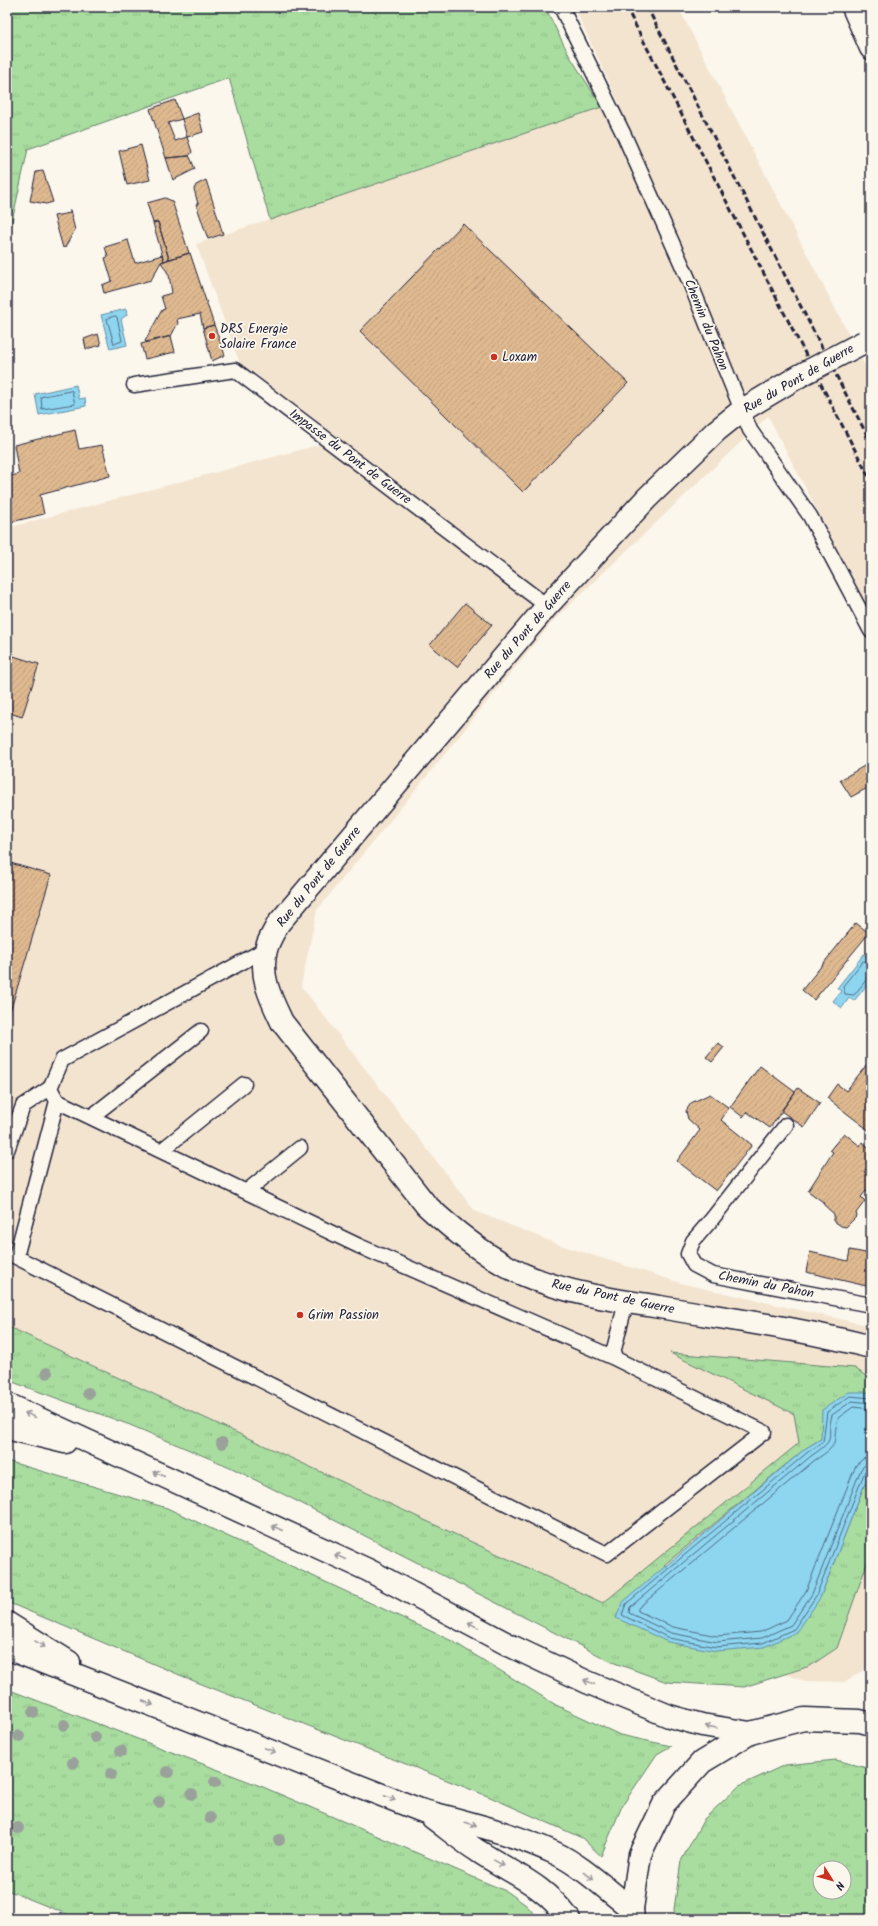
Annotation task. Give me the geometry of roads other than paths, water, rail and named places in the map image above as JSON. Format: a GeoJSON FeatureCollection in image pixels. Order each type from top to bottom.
{"type":"FeatureCollection","features":[{"type":"Feature","properties":{"kind":"main road"},"geometry":{"type":"LineString","coordinates":[[853,7],[871,48]]}},
{"type":"Feature","properties":{"kind":"main road","name":"Rue du Pont de Guerre"},"geometry":{"type":"LineString","coordinates":[[867,340],[802,375],[741,411],[716,431],[668,477],[547,606],[278,924],[266,949],[263,969],[269,995],[282,1022],[426,1205],[452,1229],[476,1247],[520,1273],[562,1288],[626,1302],[768,1325],[871,1347]]}},
{"type":"Feature","properties":{"kind":"main road"},"geometry":{"type":"LineString","coordinates":[[7,1404],[368,1570],[511,1646],[588,1682],[669,1716],[702,1725],[750,1733]]}},
{"type":"Feature","properties":{"kind":"main road"},"geometry":{"type":"LineString","coordinates":[[7,1428],[117,1455]]}},
{"type":"Feature","properties":{"kind":"main road"},"geometry":{"type":"LineString","coordinates":[[7,1623],[112,1689]]}},
{"type":"Feature","properties":{"kind":"main road"},"geometry":{"type":"LineString","coordinates":[[7,1648],[420,1810],[491,1829],[556,1853],[577,1867],[632,1914]]}},
{"type":"Feature","properties":{"kind":"main road"},"geometry":{"type":"LineString","coordinates":[[632,1914],[640,1854],[664,1804],[702,1762],[750,1733],[804,1719],[867,1718]]}},
{"type":"Feature","properties":{"kind":"main road"},"geometry":{"type":"LineString","coordinates":[[420,1810],[478,1852],[511,1870],[543,1891],[559,1906],[569,1919]]}},
{"type":"Feature","properties":{"kind":"lane","name":"Chemin du Pahon"},"geometry":{"type":"LineString","coordinates":[[561,7],[624,135],[691,285],[750,430],[810,516],[871,631]]}},
{"type":"Feature","properties":{"kind":"lane","name":"Impasse du Pont de Guerre"},"geometry":{"type":"LineString","coordinates":[[134,384],[235,370],[547,606]]}},
{"type":"Feature","properties":{"kind":"lane"},"geometry":{"type":"LineString","coordinates":[[53,1095],[91,1117],[359,1246],[612,1357],[764,1432],[607,1554],[16,1257],[53,1095],[62,1060],[266,949]]}},
{"type":"Feature","properties":{"kind":"lane"},"geometry":{"type":"LineString","coordinates":[[91,1117],[201,1031]]}},
{"type":"Feature","properties":{"kind":"lane"},"geometry":{"type":"LineString","coordinates":[[160,1150],[244,1084]]}},
{"type":"Feature","properties":{"kind":"lane"},"geometry":{"type":"LineString","coordinates":[[7,1150],[23,1106],[53,1095]]}},
{"type":"Feature","properties":{"kind":"lane","name":"Chemin du Pahon"},"geometry":{"type":"LineString","coordinates":[[786,1125],[693,1241],[688,1254],[694,1265],[713,1275],[871,1305]]}},
{"type":"Feature","properties":{"kind":"lane"},"geometry":{"type":"LineString","coordinates":[[247,1192],[300,1148]]}},
{"type":"Feature","properties":{"kind":"lane"},"geometry":{"type":"LineString","coordinates":[[612,1357],[626,1302]]}},
{"type":"Feature","properties":{"kind":"water"},"geometry":{"type":"Polygon","coordinates":[[[126,309],[127,315],[121,319],[127,345],[110,349],[101,315],[126,309]]]}},
{"type":"Feature","properties":{"kind":"water"},"geometry":{"type":"Polygon","coordinates":[[[76,385],[79,399],[85,398],[86,406],[39,415],[35,394],[76,385]]]}},
{"type":"Feature","properties":{"kind":"water"},"geometry":{"type":"Polygon","coordinates":[[[864,954],[871,960],[871,980],[854,1001],[849,998],[842,1008],[833,1001],[841,991],[837,988],[864,954]]]}},
{"type":"Feature","properties":{"kind":"water"},"geometry":{"type":"Polygon","coordinates":[[[849,1392],[867,1392],[871,1395],[871,1468],[820,1598],[797,1632],[764,1647],[716,1651],[668,1642],[616,1618],[623,1602],[806,1448],[821,1439],[822,1410],[849,1392]]]}},
{"type":"Feature","properties":{"kind":"railway"},"geometry":{"type":"LineString","coordinates":[[626,7],[871,481]]}},
{"type":"Feature","properties":{"kind":"railway"},"geometry":{"type":"LineString","coordinates":[[647,7],[871,443]]}},
{"type":"Feature","properties":{"kind":"place","name":"DRS Energie Solaire France"},"geometry":{"type":"Point","coordinates":[212,336]}},
{"type":"Feature","properties":{"kind":"place","name":"Loxam"},"geometry":{"type":"Point","coordinates":[494,357]}},
{"type":"Feature","properties":{"kind":"place","name":"Grim Passion"},"geometry":{"type":"Point","coordinates":[300,1315]}}]}
